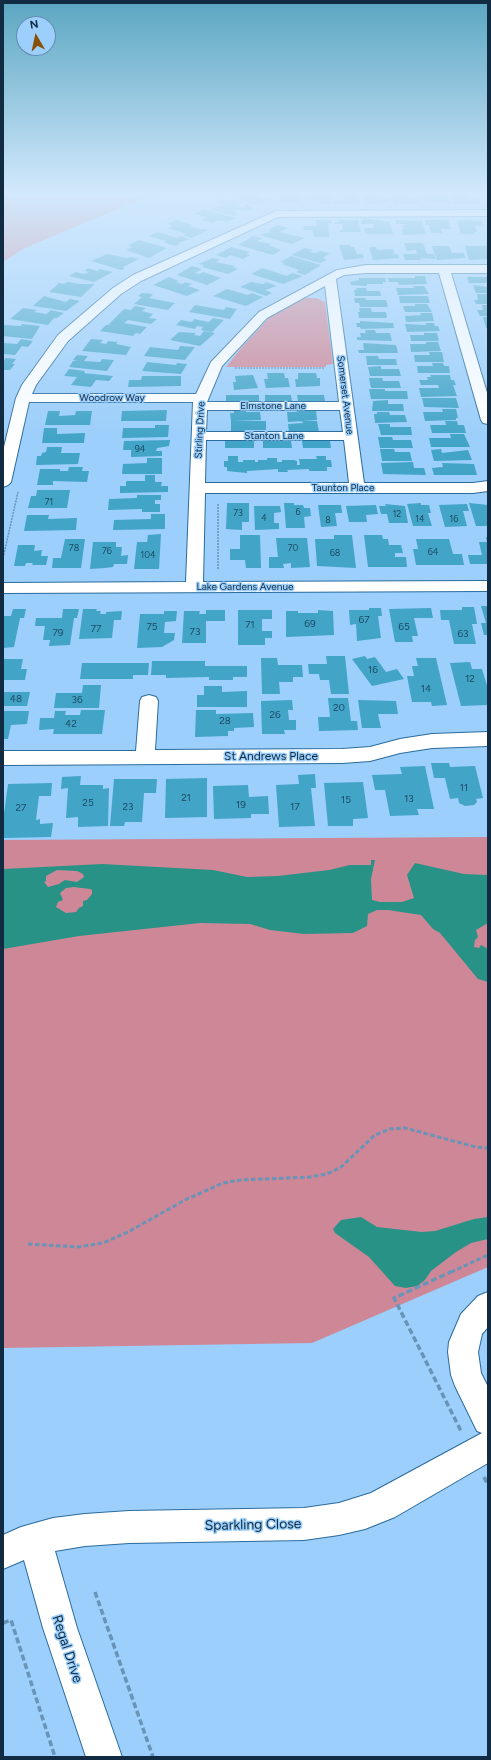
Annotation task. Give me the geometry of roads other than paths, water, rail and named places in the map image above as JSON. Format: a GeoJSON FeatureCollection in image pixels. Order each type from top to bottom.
{"type":"FeatureCollection","features":[{"type":"Feature","properties":{"kind":"street"},"geometry":{"type":"LineString","coordinates":[[3,482],[23,398],[29,385],[60,342],[122,287],[145,274]]}},
{"type":"Feature","properties":{"kind":"street","name":"Stirling Drive"},"geometry":{"type":"LineString","coordinates":[[194,587],[201,402],[216,365],[260,316],[330,277],[339,274]]}},
{"type":"Feature","properties":{"kind":"street"},"geometry":{"type":"LineString","coordinates":[[445,274],[488,420]]}},
{"type":"Feature","properties":{"kind":"street","name":"Somerset Avenue"},"geometry":{"type":"LineString","coordinates":[[330,277],[357,487]]}},
{"type":"Feature","properties":{"kind":"street"},"geometry":{"type":"LineString","coordinates":[[294,297],[318,296],[333,303]]}},
{"type":"Feature","properties":{"kind":"street","name":"Woodrow Way"},"geometry":{"type":"LineString","coordinates":[[23,398],[201,402]]}},
{"type":"Feature","properties":{"kind":"street","name":"Elmstone Lane"},"geometry":{"type":"LineString","coordinates":[[201,402],[346,406]]}},
{"type":"Feature","properties":{"kind":"street","name":"Stanton Lane"},"geometry":{"type":"LineString","coordinates":[[199,436],[350,436]]}},
{"type":"Feature","properties":{"kind":"street","name":"Taunton Place"},"geometry":{"type":"LineString","coordinates":[[198,488],[473,488],[488,486]]}},
{"type":"Feature","properties":{"kind":"street","name":"Lake Gardens Avenue"},"geometry":{"type":"LineString","coordinates":[[3,588],[488,586]]}},
{"type":"Feature","properties":{"kind":"street"},"geometry":{"type":"LineString","coordinates":[[145,757],[149,700]]}},
{"type":"Feature","properties":{"kind":"street","name":"St Andrews Place"},"geometry":{"type":"LineString","coordinates":[[3,758],[342,756],[370,754],[397,747],[446,730],[488,728]]}},
{"type":"Feature","properties":{"kind":"street","name":"St Andrews Place"},"geometry":{"type":"LineString","coordinates":[[397,747],[437,741],[488,739]]}},
{"type":"Feature","properties":{"kind":"street"},"geometry":{"type":"LineString","coordinates":[[488,1306],[470,1324],[464,1342],[463,1352],[466,1374],[488,1420]]}},
{"type":"Feature","properties":{"kind":"street","name":"Sparkling Close"},"geometry":{"type":"LineString","coordinates":[[3,1552],[21,1544],[53,1535],[106,1528],[304,1524],[339,1519],[365,1513],[383,1505],[488,1446]]}},
{"type":"Feature","properties":{"kind":"street","name":"Regal Drive"},"geometry":{"type":"LineString","coordinates":[[35,1540],[60,1628],[104,1757]]}}]}
